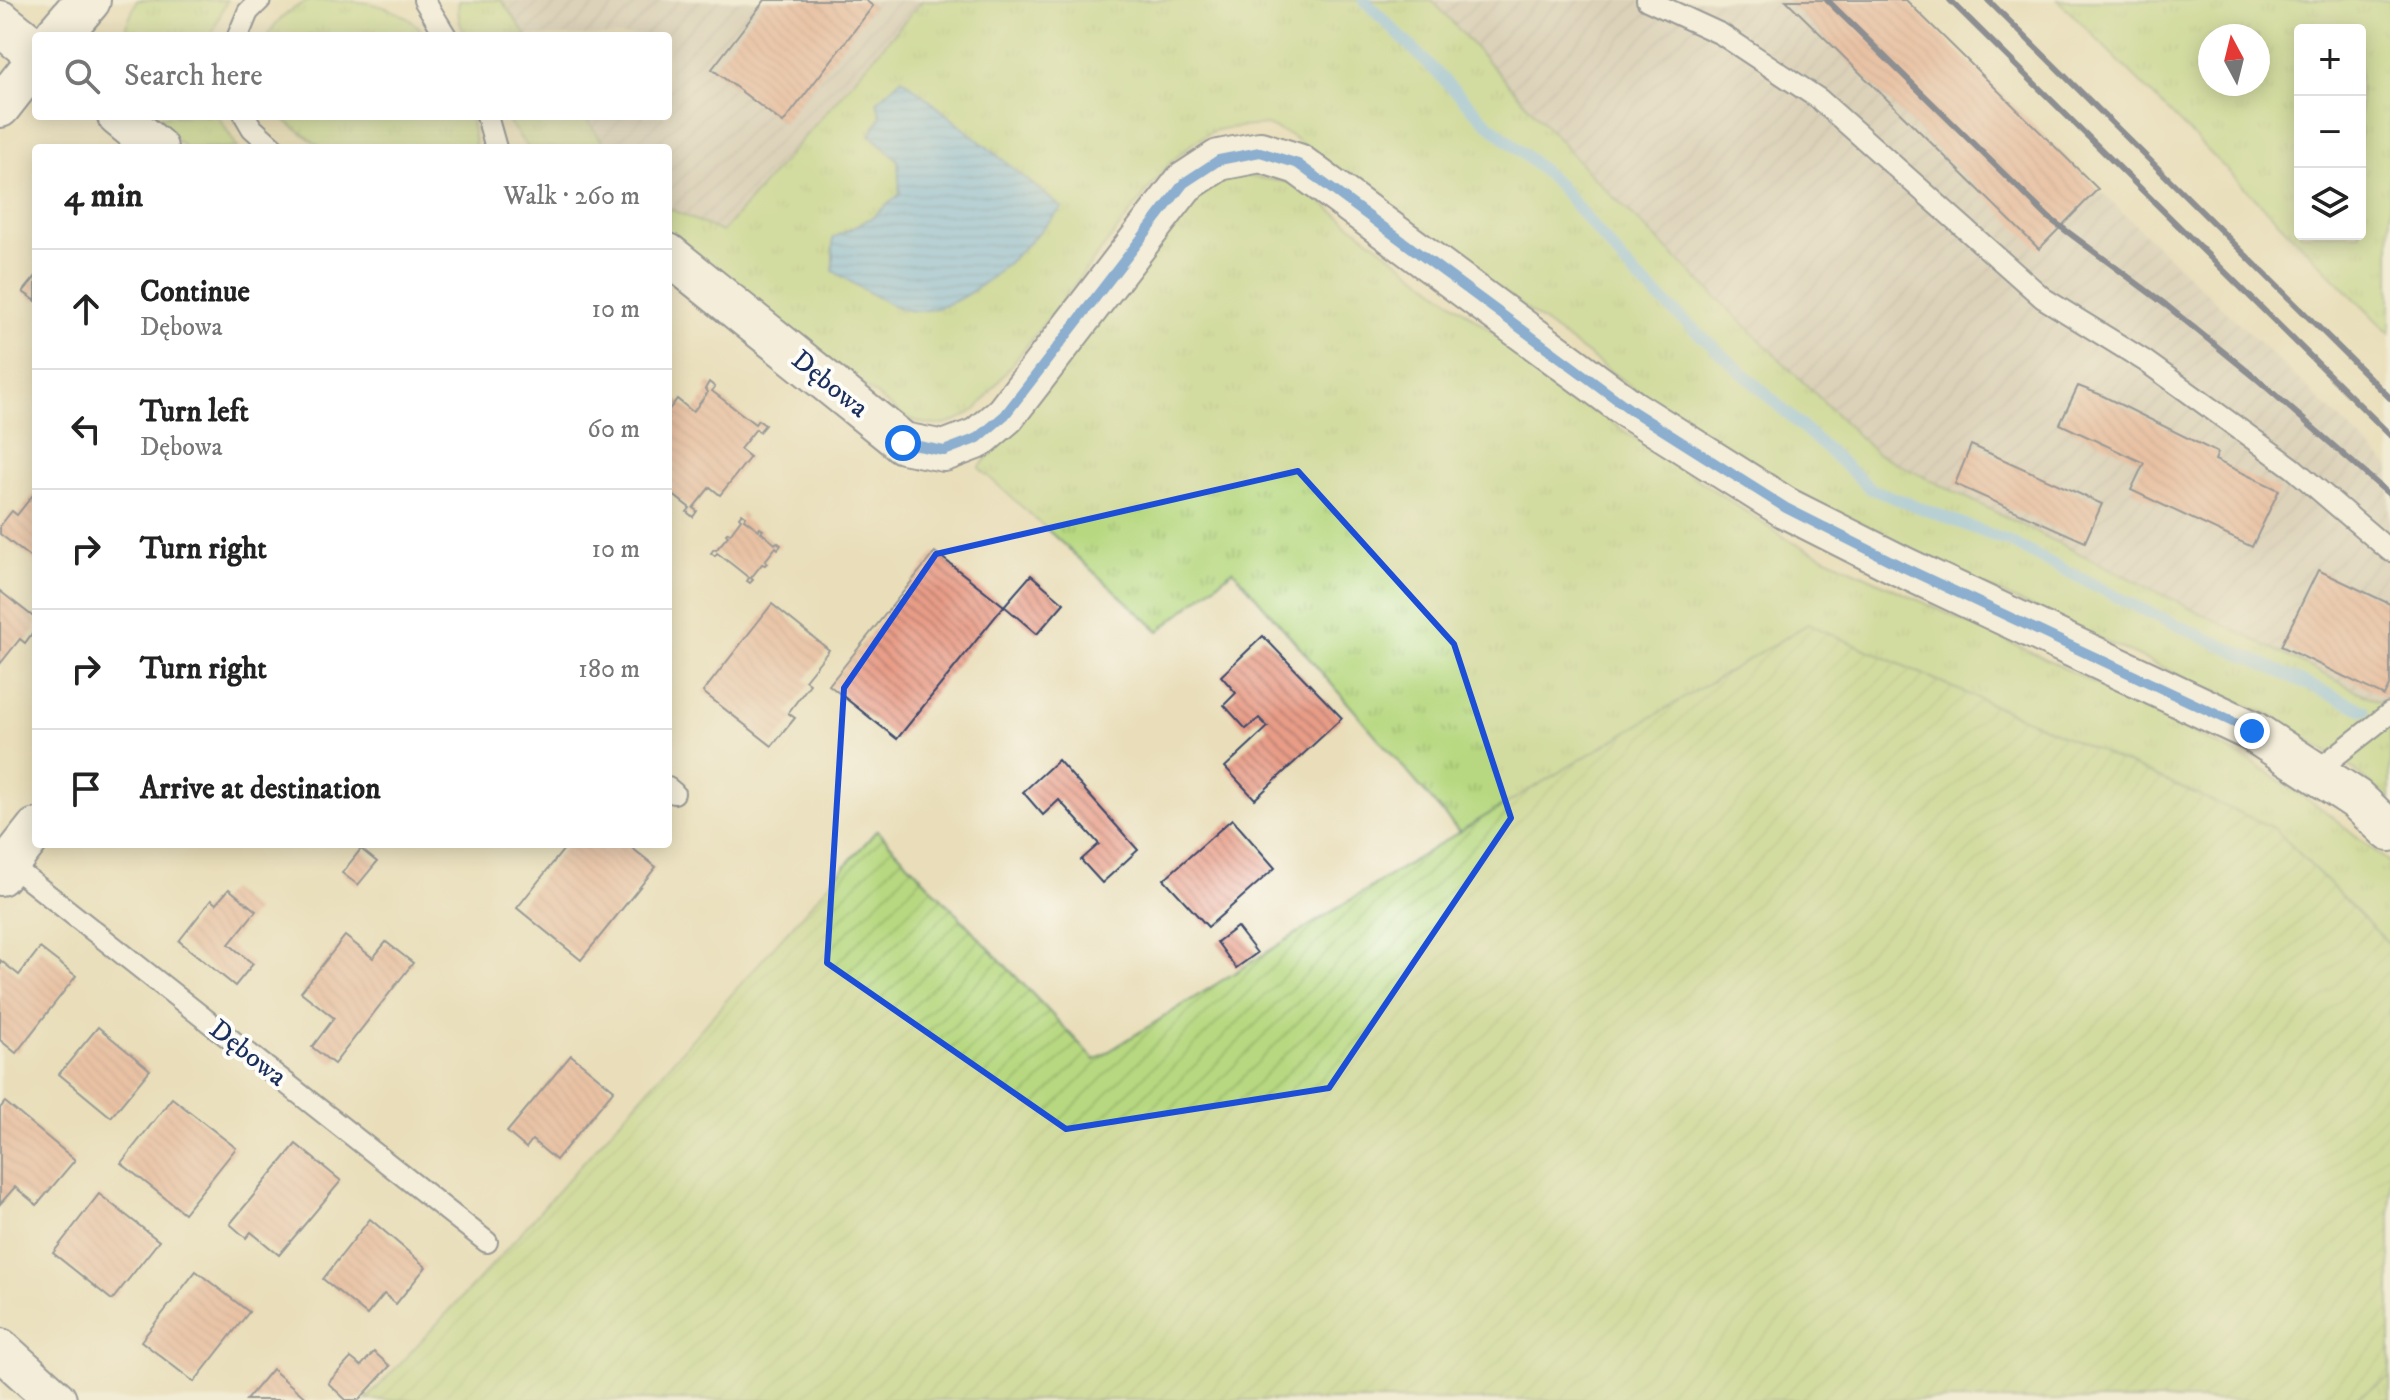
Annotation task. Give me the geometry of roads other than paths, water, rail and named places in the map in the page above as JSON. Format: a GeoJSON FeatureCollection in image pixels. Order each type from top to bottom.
{"type":"FeatureCollection","features":[{"type":"Feature","properties":{"kind":"street"},"geometry":{"type":"LineString","coordinates":[[60,32],[88,0]]}},
{"type":"Feature","properties":{"kind":"street"},"geometry":{"type":"LineString","coordinates":[[0,23],[32,49]]}},
{"type":"Feature","properties":{"kind":"street"},"geometry":{"type":"LineString","coordinates":[[0,107],[32,66]]}},
{"type":"Feature","properties":{"kind":"street"},"geometry":{"type":"LineString","coordinates":[[123,120],[152,144]]}},
{"type":"Feature","properties":{"kind":"street","name":"Dębowa"},"geometry":{"type":"LineString","coordinates":[[672,257],[903,443],[944,451],[978,438],[1005,415],[1184,183],[1219,160],[1260,152],[1298,164],[1631,410],[1786,508],[1903,567],[2252,731],[2315,772]]}},
{"type":"Feature","properties":{"kind":"street"},"geometry":{"type":"LineString","coordinates":[[2315,772],[2356,799],[2390,831]]}},
{"type":"Feature","properties":{"kind":"street","name":"Dębowa"},"geometry":{"type":"LineString","coordinates":[[4,870],[32,834]]}},
{"type":"Feature","properties":{"kind":"street"},"geometry":{"type":"LineString","coordinates":[[0,1349],[55,1400]]}},
{"type":"Feature","properties":{"kind":"lane"},"geometry":{"type":"LineString","coordinates":[[240,32],[248,12],[260,0]]}},
{"type":"Feature","properties":{"kind":"lane"},"geometry":{"type":"LineString","coordinates":[[425,0],[444,32]]}},
{"type":"Feature","properties":{"kind":"lane"},"geometry":{"type":"LineString","coordinates":[[1647,0],[1721,34],[1819,99],[2043,298],[2145,361],[2293,468],[2390,551]]}},
{"type":"Feature","properties":{"kind":"lane"},"geometry":{"type":"LineString","coordinates":[[247,120],[270,144]]}},
{"type":"Feature","properties":{"kind":"lane"},"geometry":{"type":"LineString","coordinates":[[488,120],[495,144]]}},
{"type":"Feature","properties":{"kind":"lane"},"geometry":{"type":"LineString","coordinates":[[2315,772],[2390,713]]}},
{"type":"Feature","properties":{"kind":"lane","name":"Dębowa"},"geometry":{"type":"LineString","coordinates":[[4,870],[487,1242]]}},
{"type":"Feature","properties":{"kind":"water"},"geometry":{"type":"Polygon","coordinates":[[[902,78],[1062,208],[988,280],[965,296],[919,311],[897,307],[833,271],[833,238],[873,217],[900,194],[898,160],[870,135],[881,117],[877,101],[902,78]]]}},
{"type":"Feature","properties":{"kind":"waterway"},"geometry":{"type":"LineString","coordinates":[[1364,0],[1483,119],[1557,183],[1634,275],[1871,489],[2010,542],[2133,605],[2364,710]]}},
{"type":"Feature","properties":{"kind":"railway"},"geometry":{"type":"LineString","coordinates":[[1827,0],[2049,218],[2166,305],[2257,379],[2390,495]]}},
{"type":"Feature","properties":{"kind":"railway"},"geometry":{"type":"LineString","coordinates":[[1950,0],[2390,435]]}},
{"type":"Feature","properties":{"kind":"railway"},"geometry":{"type":"LineString","coordinates":[[1988,0],[2390,398]]}}]}
